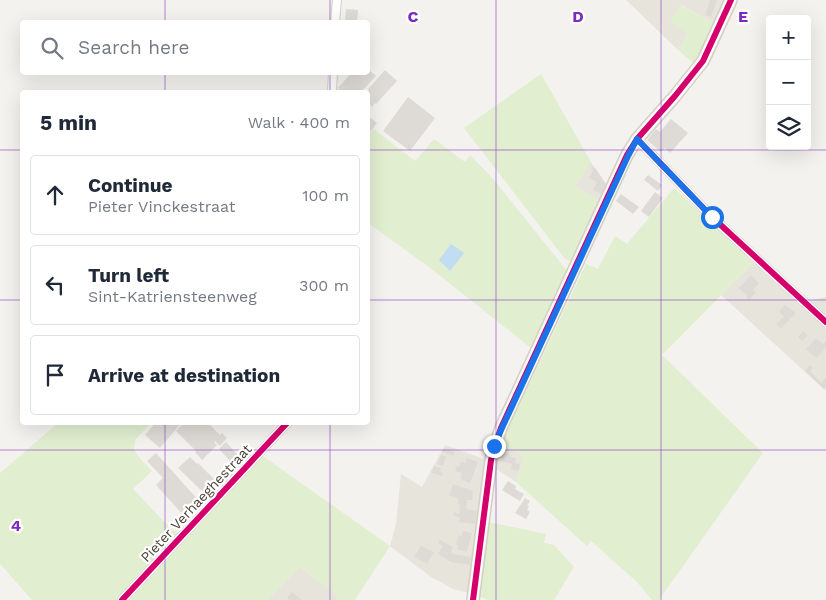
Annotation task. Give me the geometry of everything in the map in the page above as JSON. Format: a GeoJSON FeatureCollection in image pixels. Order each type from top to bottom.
{"type":"FeatureCollection","features":[{"type":"Feature","properties":{"kind":"street"},"geometry":{"type":"LineString","coordinates":[[336,20],[337,0]]}},
{"type":"Feature","properties":{"kind":"street"},"geometry":{"type":"LineString","coordinates":[[475,599],[494,446],[637,139],[703,61],[731,0]]}},
{"type":"Feature","properties":{"kind":"street"},"geometry":{"type":"LineString","coordinates":[[332,90],[333,75]]}},
{"type":"Feature","properties":{"kind":"street"},"geometry":{"type":"LineString","coordinates":[[637,139],[712,217],[826,322]]}},
{"type":"Feature","properties":{"kind":"street","name":"Pieter Verhaeghestraat"},"geometry":{"type":"LineString","coordinates":[[122,600],[285,425]]}},
{"type":"Feature","properties":{"kind":"shaded area"},"geometry":{"type":"Polygon","coordinates":[[[626,0],[726,0],[715,24],[681,5],[688,34],[678,50],[626,0]]]}},
{"type":"Feature","properties":{"kind":"shaded area"},"geometry":{"type":"Polygon","coordinates":[[[591,162],[607,185],[600,201],[574,186],[591,162]]]}},
{"type":"Feature","properties":{"kind":"shaded area"},"geometry":{"type":"Polygon","coordinates":[[[754,262],[826,328],[826,391],[721,295],[754,262]]]}},
{"type":"Feature","properties":{"kind":"shaded area"},"geometry":{"type":"Polygon","coordinates":[[[826,297],[826,317],[808,301],[826,297]]]}},
{"type":"Feature","properties":{"kind":"shaded area"},"geometry":{"type":"Polygon","coordinates":[[[445,445],[487,460],[469,593],[453,589],[431,577],[390,546],[396,524],[401,474],[422,487],[445,445]]]}},
{"type":"Feature","properties":{"kind":"shaded area"},"geometry":{"type":"Polygon","coordinates":[[[500,446],[524,455],[516,482],[495,468],[500,446]]]}},
{"type":"Feature","properties":{"kind":"shaded area"},"geometry":{"type":"Polygon","coordinates":[[[300,567],[338,596],[336,600],[267,600],[300,567]]]}},
{"type":"Feature","properties":{"kind":"green space"},"geometry":{"type":"Polygon","coordinates":[[[680,5],[715,24],[694,64],[678,50],[688,34],[670,22],[680,5]]]}},
{"type":"Feature","properties":{"kind":"green space"},"geometry":{"type":"Polygon","coordinates":[[[541,74],[591,162],[575,186],[600,201],[573,262],[565,259],[464,128],[541,74]]]}},
{"type":"Feature","properties":{"kind":"green space"},"geometry":{"type":"Polygon","coordinates":[[[374,129],[415,161],[434,139],[465,162],[470,155],[495,181],[568,272],[531,348],[429,267],[370,224],[370,134],[374,129]]]}},
{"type":"Feature","properties":{"kind":"green space"},"geometry":{"type":"Polygon","coordinates":[[[674,188],[754,262],[662,355],[763,453],[659,600],[652,600],[637,582],[591,541],[587,546],[516,482],[524,455],[500,446],[586,264],[598,269],[615,236],[627,244],[674,188]]]}},
{"type":"Feature","properties":{"kind":"green space"},"geometry":{"type":"Polygon","coordinates":[[[56,425],[149,425],[135,440],[134,448],[137,455],[152,471],[133,489],[170,528],[180,534],[117,600],[32,600],[0,564],[0,473],[56,425]]]}},
{"type":"Feature","properties":{"kind":"green space"},"geometry":{"type":"Polygon","coordinates":[[[260,454],[390,546],[355,600],[336,600],[338,596],[300,567],[267,600],[126,600],[260,454]]]}},
{"type":"Feature","properties":{"kind":"green space"},"geometry":{"type":"Polygon","coordinates":[[[489,522],[546,534],[544,543],[554,545],[574,567],[554,600],[488,600],[479,596],[489,522]]]}},
{"type":"Feature","properties":{"kind":"water"},"geometry":{"type":"Polygon","coordinates":[[[451,244],[464,253],[450,271],[439,260],[451,244]]]}},
{"type":"Feature","properties":{"kind":"building"},"geometry":{"type":"Polygon","coordinates":[[[710,0],[717,0],[711,17],[705,15],[710,0]]]}},
{"type":"Feature","properties":{"kind":"building"},"geometry":{"type":"Polygon","coordinates":[[[346,9],[358,10],[357,20],[345,20],[346,9]]]}},
{"type":"Feature","properties":{"kind":"building"},"geometry":{"type":"Polygon","coordinates":[[[385,70],[397,81],[372,107],[370,105],[370,90],[368,89],[385,70]]]}},
{"type":"Feature","properties":{"kind":"building"},"geometry":{"type":"Polygon","coordinates":[[[370,71],[376,76],[363,90],[340,90],[338,88],[349,75],[370,75],[370,71]]]}},
{"type":"Feature","properties":{"kind":"building"},"geometry":{"type":"Polygon","coordinates":[[[408,97],[435,118],[410,151],[383,131],[408,97]]]}},
{"type":"Feature","properties":{"kind":"building"},"geometry":{"type":"Polygon","coordinates":[[[370,118],[377,123],[370,132],[370,118]]]}},
{"type":"Feature","properties":{"kind":"building"},"geometry":{"type":"Polygon","coordinates":[[[671,119],[688,133],[670,153],[665,148],[661,152],[647,140],[656,129],[660,132],[671,119]]]}},
{"type":"Feature","properties":{"kind":"building"},"geometry":{"type":"Polygon","coordinates":[[[593,167],[606,185],[602,194],[593,190],[597,182],[589,178],[593,170],[591,168],[593,167]]]}},
{"type":"Feature","properties":{"kind":"building"},"geometry":{"type":"Polygon","coordinates":[[[648,175],[662,185],[658,191],[644,180],[648,175]]]}},
{"type":"Feature","properties":{"kind":"building"},"geometry":{"type":"Polygon","coordinates":[[[655,192],[663,198],[649,217],[641,211],[655,192]]]}},
{"type":"Feature","properties":{"kind":"building"},"geometry":{"type":"Polygon","coordinates":[[[621,194],[639,207],[633,214],[616,201],[621,194]]]}},
{"type":"Feature","properties":{"kind":"building"},"geometry":{"type":"Polygon","coordinates":[[[751,275],[759,283],[753,290],[756,292],[749,300],[739,288],[751,275]]]}},
{"type":"Feature","properties":{"kind":"building"},"geometry":{"type":"Polygon","coordinates":[[[785,305],[796,313],[781,328],[776,324],[784,317],[779,311],[785,305]]]}},
{"type":"Feature","properties":{"kind":"building"},"geometry":{"type":"Polygon","coordinates":[[[803,331],[808,335],[802,341],[798,337],[803,331]]]}},
{"type":"Feature","properties":{"kind":"building"},"geometry":{"type":"Polygon","coordinates":[[[816,338],[823,344],[826,341],[826,348],[816,358],[806,349],[816,338]]]}},
{"type":"Feature","properties":{"kind":"building"},"geometry":{"type":"Polygon","coordinates":[[[810,365],[813,368],[810,371],[821,383],[826,378],[824,389],[805,371],[810,365]]]}},
{"type":"Feature","properties":{"kind":"building"},"geometry":{"type":"Polygon","coordinates":[[[153,425],[179,425],[160,448],[145,435],[153,425]]]}},
{"type":"Feature","properties":{"kind":"building"},"geometry":{"type":"Polygon","coordinates":[[[181,425],[210,425],[220,435],[222,433],[227,438],[220,446],[215,441],[217,445],[202,460],[196,451],[176,431],[181,425]]]}},
{"type":"Feature","properties":{"kind":"building"},"geometry":{"type":"Polygon","coordinates":[[[226,442],[238,455],[231,462],[219,449],[226,442]]]}},
{"type":"Feature","properties":{"kind":"building"},"geometry":{"type":"Polygon","coordinates":[[[444,448],[455,452],[454,456],[442,452],[444,448]]]}},
{"type":"Feature","properties":{"kind":"building"},"geometry":{"type":"Polygon","coordinates":[[[500,451],[516,458],[515,463],[520,464],[519,471],[511,469],[512,464],[501,461],[502,458],[498,457],[500,451]]]}},
{"type":"Feature","properties":{"kind":"building"},"geometry":{"type":"Polygon","coordinates":[[[156,453],[200,502],[184,516],[156,485],[163,478],[147,461],[156,453]]]}},
{"type":"Feature","properties":{"kind":"building"},"geometry":{"type":"Polygon","coordinates":[[[441,455],[446,456],[443,466],[437,464],[441,455]]]}},
{"type":"Feature","properties":{"kind":"building"},"geometry":{"type":"Polygon","coordinates":[[[190,457],[219,484],[212,491],[210,489],[205,494],[178,468],[190,457]]]}},
{"type":"Feature","properties":{"kind":"building"},"geometry":{"type":"Polygon","coordinates":[[[467,458],[478,462],[470,483],[460,479],[462,473],[455,471],[461,462],[465,463],[467,458]]]}},
{"type":"Feature","properties":{"kind":"building"},"geometry":{"type":"Polygon","coordinates":[[[234,463],[239,468],[228,481],[222,475],[234,463]]]}},
{"type":"Feature","properties":{"kind":"building"},"geometry":{"type":"Polygon","coordinates":[[[434,466],[441,468],[439,471],[443,473],[442,476],[431,473],[434,466]]]}},
{"type":"Feature","properties":{"kind":"building"},"geometry":{"type":"Polygon","coordinates":[[[508,481],[516,486],[515,489],[524,494],[520,501],[502,490],[508,481]]]}},
{"type":"Feature","properties":{"kind":"building"},"geometry":{"type":"Polygon","coordinates":[[[453,484],[473,491],[472,500],[467,500],[466,509],[477,511],[475,524],[459,522],[460,518],[453,515],[455,512],[459,515],[460,505],[458,504],[458,498],[449,495],[453,484]]]}},
{"type":"Feature","properties":{"kind":"building"},"geometry":{"type":"Polygon","coordinates":[[[525,498],[530,501],[527,510],[530,512],[526,519],[515,513],[525,498]]]}},
{"type":"Feature","properties":{"kind":"building"},"geometry":{"type":"Polygon","coordinates":[[[463,531],[472,533],[467,552],[457,549],[458,545],[456,545],[459,535],[462,536],[463,531]]]}},
{"type":"Feature","properties":{"kind":"building"},"geometry":{"type":"Polygon","coordinates":[[[440,540],[453,547],[452,554],[471,557],[470,565],[451,562],[438,554],[443,546],[438,543],[440,540]]]}},
{"type":"Feature","properties":{"kind":"building"},"geometry":{"type":"Polygon","coordinates":[[[421,546],[434,552],[427,564],[414,557],[421,546]]]}},
{"type":"Feature","properties":{"kind":"building"},"geometry":{"type":"Polygon","coordinates":[[[292,592],[302,600],[289,600],[287,598],[292,592]]]}},
{"type":"Feature","properties":{"kind":"cycle path"},"geometry":{"type":"LineString","coordinates":[[473,600],[491,460],[501,428],[627,155],[637,139],[703,61],[731,0]]}},
{"type":"Feature","properties":{"kind":"cycle path"},"geometry":{"type":"LineString","coordinates":[[637,139],[712,217],[826,322]]}},
{"type":"Feature","properties":{"kind":"cycle path"},"geometry":{"type":"LineString","coordinates":[[122,600],[285,425]]}},
{"type":"Feature","properties":{"kind":"route"},"geometry":{"type":"LineString","coordinates":[[494,446],[637,139],[712,217]]}}]}
